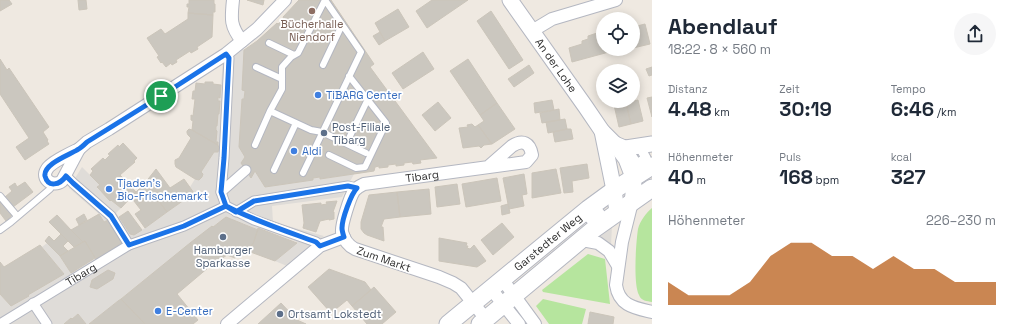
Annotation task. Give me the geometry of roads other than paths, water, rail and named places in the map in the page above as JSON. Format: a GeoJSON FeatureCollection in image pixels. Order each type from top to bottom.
{"type":"FeatureCollection","features":[{"type":"Feature","properties":{"kind":"main road","name":"Garstedter Weg"},"geometry":{"type":"LineString","coordinates":[[448,324],[578,216],[614,190],[652,166]]}},
{"type":"Feature","properties":{"kind":"main road","name":"Garstedter Weg"},"geometry":{"type":"LineString","coordinates":[[483,321],[617,212],[652,188]]}},
{"type":"Feature","properties":{"kind":"street"},"geometry":{"type":"LineString","coordinates":[[233,0],[233,25],[236,34],[242,42]]}},
{"type":"Feature","properties":{"kind":"street"},"geometry":{"type":"LineString","coordinates":[[79,149],[66,176],[60,183],[53,184],[50,182],[45,174],[46,169],[52,163],[79,149],[87,142],[226,54],[257,29],[285,0]]}},
{"type":"Feature","properties":{"kind":"street","name":"An der Lohe"},"geometry":{"type":"LineString","coordinates":[[510,0],[602,132],[626,159],[634,177],[632,202]]}},
{"type":"Feature","properties":{"kind":"street"},"geometry":{"type":"LineString","coordinates":[[532,31],[552,19],[616,0]]}},
{"type":"Feature","properties":{"kind":"street"},"geometry":{"type":"LineString","coordinates":[[226,54],[229,58],[221,192],[226,206],[254,220],[316,242],[320,246]]}},
{"type":"Feature","properties":{"kind":"street","name":"An der Lohe"},"geometry":{"type":"LineString","coordinates":[[602,132],[617,212]]}},
{"type":"Feature","properties":{"kind":"street"},"geometry":{"type":"LineString","coordinates":[[616,148],[646,146]]}},
{"type":"Feature","properties":{"kind":"street","name":"Tibarg"},"geometry":{"type":"LineString","coordinates":[[236,212],[254,201],[348,186],[357,188],[364,184],[488,167]]}},
{"type":"Feature","properties":{"kind":"street"},"geometry":{"type":"LineString","coordinates":[[221,192],[246,170]]}},
{"type":"Feature","properties":{"kind":"street"},"geometry":{"type":"LineString","coordinates":[[66,176],[111,216],[129,245]]}},
{"type":"Feature","properties":{"kind":"street"},"geometry":{"type":"LineString","coordinates":[[652,176],[647,179],[649,183],[652,181]]}},
{"type":"Feature","properties":{"kind":"street"},"geometry":{"type":"LineString","coordinates":[[227,324],[320,246],[344,237],[342,223],[352,194],[357,188]]}},
{"type":"Feature","properties":{"kind":"street"},"geometry":{"type":"LineString","coordinates":[[632,202],[622,242],[616,285],[620,296],[627,304],[652,312]]}},
{"type":"Feature","properties":{"kind":"street","name":"Tibarg"},"geometry":{"type":"LineString","coordinates":[[0,324],[129,245],[184,226],[226,206]]}},
{"type":"Feature","properties":{"kind":"street"},"geometry":{"type":"LineString","coordinates":[[617,212],[622,242]]}},
{"type":"Feature","properties":{"kind":"street","name":"Zum Markt"},"geometry":{"type":"LineString","coordinates":[[344,237],[349,246],[355,249],[439,277],[461,288],[474,303],[483,321]]}},
{"type":"Feature","properties":{"kind":"street"},"geometry":{"type":"LineString","coordinates":[[582,240],[598,243],[609,251],[618,266]]}},
{"type":"Feature","properties":{"kind":"street"},"geometry":{"type":"LineString","coordinates":[[497,284],[509,300],[535,324]]}},
{"type":"Feature","properties":{"kind":"street"},"geometry":{"type":"LineString","coordinates":[[509,300],[519,324]]}},
{"type":"Feature","properties":{"kind":"street"},"geometry":{"type":"LineString","coordinates":[[33,303],[47,324]]}},
{"type":"Feature","properties":{"kind":"lane"},"geometry":{"type":"LineString","coordinates":[[255,145],[270,111],[282,89],[282,67],[291,57],[298,53],[326,0],[361,52],[303,173]]}},
{"type":"Feature","properties":{"kind":"lane"},"geometry":{"type":"LineString","coordinates":[[324,65],[342,25]]}},
{"type":"Feature","properties":{"kind":"lane"},"geometry":{"type":"LineString","coordinates":[[269,43],[294,55]]}},
{"type":"Feature","properties":{"kind":"lane"},"geometry":{"type":"LineString","coordinates":[[256,67],[282,79]]}},
{"type":"Feature","properties":{"kind":"lane"},"geometry":{"type":"LineString","coordinates":[[329,155],[356,168],[365,167],[386,123],[349,76]]}},
{"type":"Feature","properties":{"kind":"lane"},"geometry":{"type":"LineString","coordinates":[[350,136],[368,99]]}},
{"type":"Feature","properties":{"kind":"lane"},"geometry":{"type":"LineString","coordinates":[[270,111],[311,130],[322,132],[366,153]]}},
{"type":"Feature","properties":{"kind":"lane"},"geometry":{"type":"LineString","coordinates":[[274,170],[296,123]]}},
{"type":"Feature","properties":{"kind":"lane"},"geometry":{"type":"LineString","coordinates":[[0,230],[50,190],[53,184]]}},
{"type":"Feature","properties":{"kind":"lane"},"geometry":{"type":"LineString","coordinates":[[0,196],[17,216]]}},
{"type":"Feature","properties":{"kind":"place","name":"Bücherhalle Niendorf"},"geometry":{"type":"Point","coordinates":[312,11]}},
{"type":"Feature","properties":{"kind":"place","name":"TiBARG Center"},"geometry":{"type":"Point","coordinates":[318,95]}},
{"type":"Feature","properties":{"kind":"place","name":"Post-Filiale Tibarg"},"geometry":{"type":"Point","coordinates":[324,133]}},
{"type":"Feature","properties":{"kind":"place","name":"Aldi"},"geometry":{"type":"Point","coordinates":[294,151]}},
{"type":"Feature","properties":{"kind":"place","name":"Tjaden's Bio-Frischemarkt"},"geometry":{"type":"Point","coordinates":[109,189]}},
{"type":"Feature","properties":{"kind":"place","name":"Hamburger Sparkasse"},"geometry":{"type":"Point","coordinates":[223,237]}},
{"type":"Feature","properties":{"kind":"place","name":"E-Center"},"geometry":{"type":"Point","coordinates":[158,311]}},
{"type":"Feature","properties":{"kind":"place","name":"Ortsamt Lokstedt"},"geometry":{"type":"Point","coordinates":[280,314]}}]}
